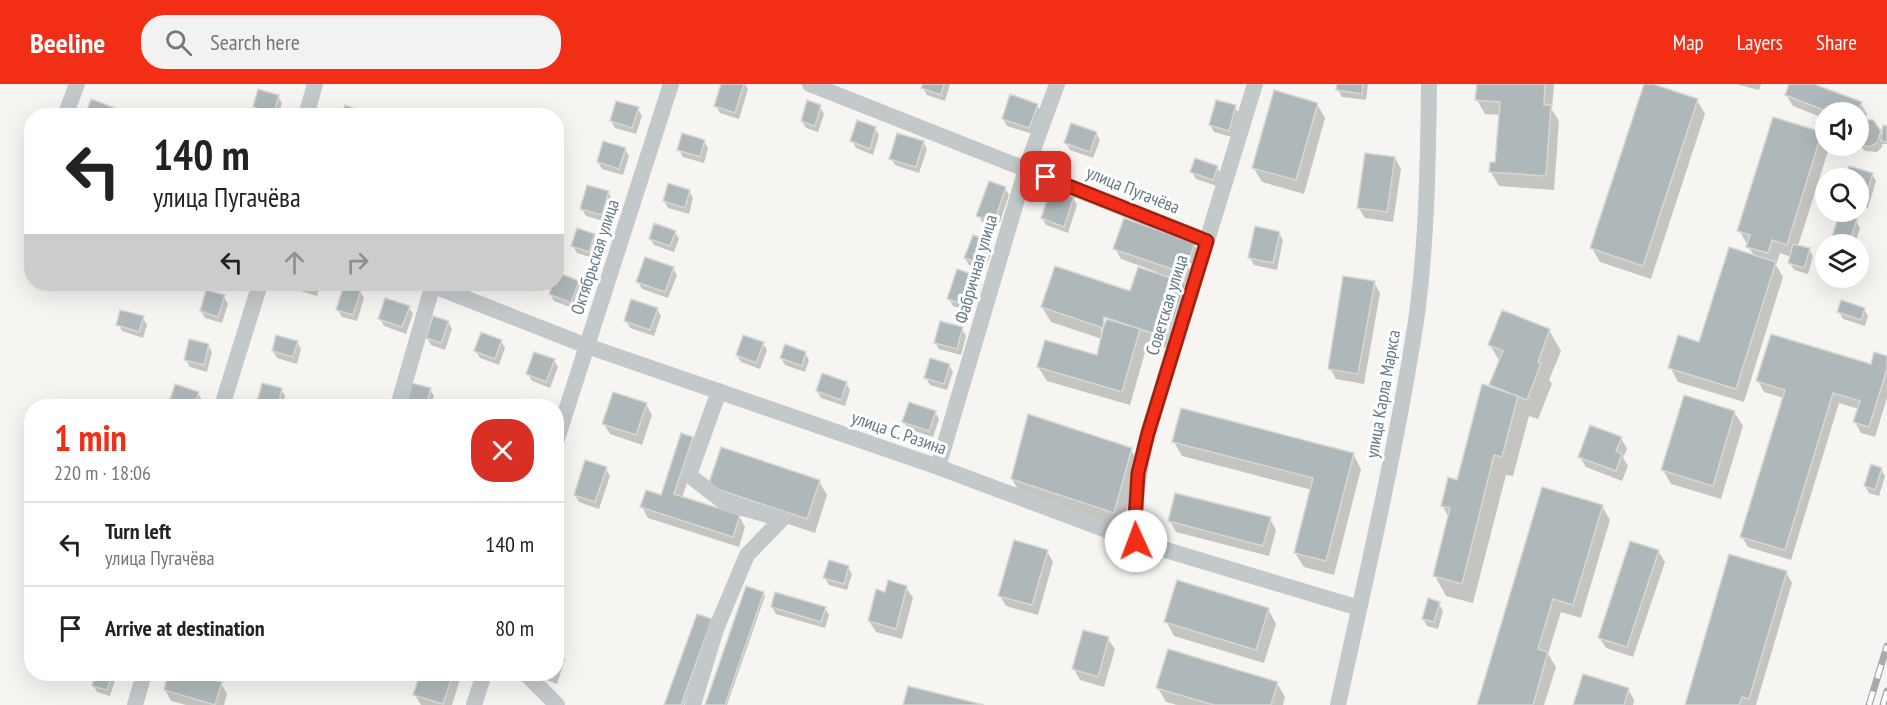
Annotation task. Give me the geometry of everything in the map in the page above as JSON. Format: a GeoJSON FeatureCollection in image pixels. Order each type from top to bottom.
{"type":"FeatureCollection","features":[{"type":"Feature","properties":{"kind":"street"},"geometry":{"type":"LineString","coordinates":[[68,108],[77,84]]}},
{"type":"Feature","properties":{"kind":"street"},"geometry":{"type":"LineString","coordinates":[[308,108],[315,84]]}},
{"type":"Feature","properties":{"kind":"street","name":"Октябрьская улица"},"geometry":{"type":"LineString","coordinates":[[564,417],[671,84]]}},
{"type":"Feature","properties":{"kind":"street","name":"улица Пугачёва"},"geometry":{"type":"LineString","coordinates":[[810,84],[1207,241]]}},
{"type":"Feature","properties":{"kind":"street","name":"Фабричная улица"},"geometry":{"type":"LineString","coordinates":[[938,467],[1026,169],[1057,84]]}},
{"type":"Feature","properties":{"kind":"street","name":"Советская улица"},"geometry":{"type":"LineString","coordinates":[[1136,541],[1138,473],[1148,433],[1255,84]]}},
{"type":"Feature","properties":{"kind":"street","name":"улица Карла Маркса"},"geometry":{"type":"LineString","coordinates":[[1338,705],[1395,450],[1416,319],[1426,189],[1429,84]]}},
{"type":"Feature","properties":{"kind":"street"},"geometry":{"type":"LineString","coordinates":[[224,399],[258,291]]}},
{"type":"Feature","properties":{"kind":"street"},"geometry":{"type":"LineString","coordinates":[[400,399],[430,291]]}},
{"type":"Feature","properties":{"kind":"street","name":"улица С. Разина"},"geometry":{"type":"LineString","coordinates":[[450,291],[587,346],[938,467],[1136,541],[1359,608]]}},
{"type":"Feature","properties":{"kind":"street"},"geometry":{"type":"LineString","coordinates":[[693,705],[716,630],[747,555],[782,519],[725,503],[689,475],[719,391]]}},
{"type":"Feature","properties":{"kind":"street"},"geometry":{"type":"LineString","coordinates":[[135,705],[142,681]]}},
{"type":"Feature","properties":{"kind":"street"},"geometry":{"type":"LineString","coordinates":[[474,705],[482,681]]}},
{"type":"Feature","properties":{"kind":"street"},"geometry":{"type":"LineString","coordinates":[[533,681],[557,705]]}},
{"type":"Feature","properties":{"kind":"building"},"geometry":{"type":"Polygon","coordinates":[[[721,84],[744,84],[735,113],[714,106],[721,84]]]}},
{"type":"Feature","properties":{"kind":"building"},"geometry":{"type":"Polygon","coordinates":[[[923,84],[944,84],[941,95],[921,88],[923,84]]]}},
{"type":"Feature","properties":{"kind":"building"},"geometry":{"type":"Polygon","coordinates":[[[1337,84],[1363,84],[1362,94],[1336,90],[1337,84]]]}},
{"type":"Feature","properties":{"kind":"building"},"geometry":{"type":"Polygon","coordinates":[[[1477,84],[1545,84],[1544,105],[1551,105],[1546,176],[1489,172],[1490,162],[1495,162],[1500,102],[1475,100],[1477,84]]]}},
{"type":"Feature","properties":{"kind":"building"},"geometry":{"type":"Polygon","coordinates":[[[1644,84],[1653,84],[1698,99],[1643,266],[1590,248],[1644,84]]]}},
{"type":"Feature","properties":{"kind":"building"},"geometry":{"type":"Polygon","coordinates":[[[1789,84],[1814,84],[1862,102],[1815,102],[1815,107],[1785,95],[1789,84]]]}},
{"type":"Feature","properties":{"kind":"building"},"geometry":{"type":"Polygon","coordinates":[[[258,89],[279,95],[275,108],[253,107],[258,89]]]}},
{"type":"Feature","properties":{"kind":"building"},"geometry":{"type":"Polygon","coordinates":[[[1274,90],[1318,103],[1296,180],[1252,168],[1274,90]]]}},
{"type":"Feature","properties":{"kind":"building"},"geometry":{"type":"Polygon","coordinates":[[[1010,94],[1038,104],[1029,128],[1002,119],[1010,94]]]}},
{"type":"Feature","properties":{"kind":"building"},"geometry":{"type":"Polygon","coordinates":[[[91,99],[115,108],[88,108],[91,99]]]}},
{"type":"Feature","properties":{"kind":"building"},"geometry":{"type":"Polygon","coordinates":[[[807,100],[821,105],[815,126],[801,121],[807,100]]]}},
{"type":"Feature","properties":{"kind":"building"},"geometry":{"type":"Polygon","coordinates":[[[1216,100],[1236,105],[1229,131],[1209,125],[1216,100]]]}},
{"type":"Feature","properties":{"kind":"building"},"geometry":{"type":"Polygon","coordinates":[[[616,101],[639,107],[632,128],[610,121],[616,101]]]}},
{"type":"Feature","properties":{"kind":"building"},"geometry":{"type":"Polygon","coordinates":[[[1773,117],[1815,130],[1815,155],[1787,245],[1772,240],[1768,253],[1746,247],[1750,235],[1737,231],[1773,117]]]}},
{"type":"Feature","properties":{"kind":"building"},"geometry":{"type":"Polygon","coordinates":[[[857,120],[876,127],[870,149],[850,141],[857,120]]]}},
{"type":"Feature","properties":{"kind":"building"},"geometry":{"type":"Polygon","coordinates":[[[1869,120],[1873,120],[1881,131],[1877,143],[1869,147],[1869,120]]]}},
{"type":"Feature","properties":{"kind":"building"},"geometry":{"type":"Polygon","coordinates":[[[1071,123],[1097,132],[1090,152],[1064,143],[1071,123]]]}},
{"type":"Feature","properties":{"kind":"building"},"geometry":{"type":"Polygon","coordinates":[[[1883,125],[1887,126],[1887,142],[1881,141],[1883,125]]]}},
{"type":"Feature","properties":{"kind":"building"},"geometry":{"type":"Polygon","coordinates":[[[682,133],[705,140],[700,157],[677,150],[682,133]]]}},
{"type":"Feature","properties":{"kind":"building"},"geometry":{"type":"Polygon","coordinates":[[[897,133],[924,141],[916,167],[889,159],[897,133]]]}},
{"type":"Feature","properties":{"kind":"building"},"geometry":{"type":"Polygon","coordinates":[[[603,141],[626,148],[619,169],[597,162],[603,141]]]}},
{"type":"Feature","properties":{"kind":"building"},"geometry":{"type":"Polygon","coordinates":[[[1365,153],[1395,157],[1387,212],[1357,208],[1365,153]]]}},
{"type":"Feature","properties":{"kind":"building"},"geometry":{"type":"Polygon","coordinates":[[[1195,158],[1218,166],[1213,180],[1190,172],[1195,158]]]}},
{"type":"Feature","properties":{"kind":"building"},"geometry":{"type":"Polygon","coordinates":[[[1869,172],[1873,173],[1869,186],[1869,172]]]}},
{"type":"Feature","properties":{"kind":"building"},"geometry":{"type":"Polygon","coordinates":[[[989,181],[1006,187],[994,222],[976,216],[989,181]]]}},
{"type":"Feature","properties":{"kind":"building"},"geometry":{"type":"Polygon","coordinates":[[[668,183],[690,190],[685,208],[663,201],[668,183]]]}},
{"type":"Feature","properties":{"kind":"building"},"geometry":{"type":"Polygon","coordinates":[[[587,185],[609,191],[602,215],[580,209],[587,185]]]}},
{"type":"Feature","properties":{"kind":"building"},"geometry":{"type":"Polygon","coordinates":[[[1051,189],[1074,197],[1064,227],[1041,218],[1051,189]]]}},
{"type":"Feature","properties":{"kind":"building"},"geometry":{"type":"Polygon","coordinates":[[[1124,218],[1195,243],[1184,273],[1113,249],[1124,218]]]}},
{"type":"Feature","properties":{"kind":"building"},"geometry":{"type":"Polygon","coordinates":[[[1837,222],[1856,222],[1852,234],[1833,234],[1837,222]]]}},
{"type":"Feature","properties":{"kind":"building"},"geometry":{"type":"Polygon","coordinates":[[[654,223],[676,231],[670,246],[649,239],[654,223]]]}},
{"type":"Feature","properties":{"kind":"building"},"geometry":{"type":"Polygon","coordinates":[[[1255,226],[1280,232],[1273,263],[1248,258],[1255,226]]]}},
{"type":"Feature","properties":{"kind":"building"},"geometry":{"type":"Polygon","coordinates":[[[577,228],[595,234],[589,252],[571,246],[577,228]]]}},
{"type":"Feature","properties":{"kind":"building"},"geometry":{"type":"Polygon","coordinates":[[[973,235],[990,241],[982,264],[964,258],[973,235]]]}},
{"type":"Feature","properties":{"kind":"building"},"geometry":{"type":"Polygon","coordinates":[[[1793,244],[1810,248],[1804,268],[1788,263],[1793,244]]]}},
{"type":"Feature","properties":{"kind":"building"},"geometry":{"type":"Polygon","coordinates":[[[1729,247],[1776,262],[1736,389],[1668,368],[1678,335],[1699,342],[1729,247]]]}},
{"type":"Feature","properties":{"kind":"building"},"geometry":{"type":"Polygon","coordinates":[[[645,257],[674,267],[665,292],[636,282],[645,257]]]}},
{"type":"Feature","properties":{"kind":"building"},"geometry":{"type":"Polygon","coordinates":[[[1055,266],[1130,291],[1138,267],[1186,283],[1167,338],[1104,317],[1103,328],[1041,307],[1055,266]]]}},
{"type":"Feature","properties":{"kind":"building"},"geometry":{"type":"Polygon","coordinates":[[[957,269],[978,276],[969,306],[947,299],[957,269]]]}},
{"type":"Feature","properties":{"kind":"building"},"geometry":{"type":"Polygon","coordinates":[[[564,275],[579,281],[571,303],[549,294],[550,291],[564,291],[564,275]]]}},
{"type":"Feature","properties":{"kind":"building"},"geometry":{"type":"Polygon","coordinates":[[[1343,276],[1375,281],[1358,374],[1328,369],[1343,276]]]}},
{"type":"Feature","properties":{"kind":"building"},"geometry":{"type":"Polygon","coordinates":[[[206,291],[225,295],[218,317],[200,311],[206,291]]]}},
{"type":"Feature","properties":{"kind":"building"},"geometry":{"type":"Polygon","coordinates":[[[342,291],[361,291],[353,315],[336,310],[342,291]]]}},
{"type":"Feature","properties":{"kind":"building"},"geometry":{"type":"Polygon","coordinates":[[[385,298],[410,306],[402,327],[378,319],[385,298]]]}},
{"type":"Feature","properties":{"kind":"building"},"geometry":{"type":"Polygon","coordinates":[[[631,299],[658,308],[650,330],[624,321],[631,299]]]}},
{"type":"Feature","properties":{"kind":"building"},"geometry":{"type":"Polygon","coordinates":[[[1841,300],[1865,308],[1861,320],[1837,312],[1841,300]]]}},
{"type":"Feature","properties":{"kind":"building"},"geometry":{"type":"Polygon","coordinates":[[[120,310],[144,316],[139,332],[116,325],[120,310]]]}},
{"type":"Feature","properties":{"kind":"building"},"geometry":{"type":"Polygon","coordinates":[[[1502,310],[1550,329],[1538,362],[1541,363],[1527,400],[1489,385],[1503,351],[1488,345],[1502,310]]]}},
{"type":"Feature","properties":{"kind":"building"},"geometry":{"type":"Polygon","coordinates":[[[433,316],[449,321],[441,343],[426,338],[433,316]]]}},
{"type":"Feature","properties":{"kind":"building"},"geometry":{"type":"Polygon","coordinates":[[[1107,319],[1140,329],[1122,392],[1037,367],[1045,340],[1097,355],[1107,319]]]}},
{"type":"Feature","properties":{"kind":"building"},"geometry":{"type":"Polygon","coordinates":[[[940,321],[963,327],[957,349],[934,343],[940,321]]]}},
{"type":"Feature","properties":{"kind":"building"},"geometry":{"type":"Polygon","coordinates":[[[481,332],[502,340],[495,359],[474,351],[481,332]]]}},
{"type":"Feature","properties":{"kind":"building"},"geometry":{"type":"Polygon","coordinates":[[[1771,334],[1871,364],[1874,352],[1887,356],[1887,369],[1869,427],[1853,422],[1860,401],[1833,393],[1785,550],[1740,537],[1785,390],[1756,381],[1771,334]]]}},
{"type":"Feature","properties":{"kind":"building"},"geometry":{"type":"Polygon","coordinates":[[[276,335],[298,341],[293,357],[272,351],[276,335]]]}},
{"type":"Feature","properties":{"kind":"building"},"geometry":{"type":"Polygon","coordinates":[[[743,335],[764,342],[756,363],[736,355],[743,335]]]}},
{"type":"Feature","properties":{"kind":"building"},"geometry":{"type":"Polygon","coordinates":[[[189,339],[209,344],[204,365],[184,360],[189,339]]]}},
{"type":"Feature","properties":{"kind":"building"},"geometry":{"type":"Polygon","coordinates":[[[785,344],[806,352],[802,366],[780,358],[785,344]]]}},
{"type":"Feature","properties":{"kind":"building"},"geometry":{"type":"Polygon","coordinates":[[[534,352],[555,359],[546,382],[526,374],[534,352]]]}},
{"type":"Feature","properties":{"kind":"building"},"geometry":{"type":"Polygon","coordinates":[[[930,358],[950,364],[944,384],[924,378],[930,358]]]}},
{"type":"Feature","properties":{"kind":"building"},"geometry":{"type":"Polygon","coordinates":[[[822,373],[847,382],[841,400],[816,391],[822,373]]]}},
{"type":"Feature","properties":{"kind":"building"},"geometry":{"type":"Polygon","coordinates":[[[262,383],[282,388],[280,399],[258,399],[262,383]]]}},
{"type":"Feature","properties":{"kind":"building"},"geometry":{"type":"Polygon","coordinates":[[[412,383],[431,388],[428,399],[408,399],[412,383]]]}},
{"type":"Feature","properties":{"kind":"building"},"geometry":{"type":"Polygon","coordinates":[[[175,384],[199,392],[196,399],[170,399],[175,384]]]}},
{"type":"Feature","properties":{"kind":"building"},"geometry":{"type":"Polygon","coordinates":[[[1482,384],[1518,396],[1502,457],[1494,455],[1462,584],[1433,576],[1450,508],[1441,506],[1448,477],[1457,480],[1482,384]]]}},
{"type":"Feature","properties":{"kind":"building"},"geometry":{"type":"Polygon","coordinates":[[[613,392],[647,403],[636,435],[602,424],[613,392]]]}},
{"type":"Feature","properties":{"kind":"building"},"geometry":{"type":"Polygon","coordinates":[[[1684,395],[1735,411],[1713,486],[1661,470],[1684,395]]]}},
{"type":"Feature","properties":{"kind":"building"},"geometry":{"type":"Polygon","coordinates":[[[909,402],[936,411],[929,431],[902,422],[909,402]]]}},
{"type":"Feature","properties":{"kind":"building"},"geometry":{"type":"Polygon","coordinates":[[[1181,408],[1354,453],[1326,561],[1294,553],[1313,478],[1172,442],[1181,408]]]}},
{"type":"Feature","properties":{"kind":"building"},"geometry":{"type":"Polygon","coordinates":[[[1028,414],[1132,448],[1114,513],[1011,479],[1028,414]]]}},
{"type":"Feature","properties":{"kind":"building"},"geometry":{"type":"Polygon","coordinates":[[[1590,425],[1622,437],[1616,451],[1622,454],[1616,471],[1578,457],[1590,425]]]}},
{"type":"Feature","properties":{"kind":"building"},"geometry":{"type":"Polygon","coordinates":[[[681,433],[693,437],[674,494],[740,515],[733,537],[640,507],[646,490],[661,495],[681,433]]]}},
{"type":"Feature","properties":{"kind":"building"},"geometry":{"type":"Polygon","coordinates":[[[721,447],[820,480],[807,519],[708,486],[721,447]]]}},
{"type":"Feature","properties":{"kind":"building"},"geometry":{"type":"Polygon","coordinates":[[[585,460],[607,467],[595,502],[574,495],[585,460]]]}},
{"type":"Feature","properties":{"kind":"building"},"geometry":{"type":"Polygon","coordinates":[[[1871,464],[1882,468],[1875,490],[1864,486],[1871,464]]]}},
{"type":"Feature","properties":{"kind":"building"},"geometry":{"type":"Polygon","coordinates":[[[1542,487],[1603,505],[1573,605],[1553,599],[1538,649],[1548,652],[1533,705],[1477,705],[1542,487]]]}},
{"type":"Feature","properties":{"kind":"building"},"geometry":{"type":"Polygon","coordinates":[[[1175,493],[1271,517],[1263,546],[1168,521],[1175,493]]]}},
{"type":"Feature","properties":{"kind":"building"},"geometry":{"type":"Polygon","coordinates":[[[1014,540],[1048,550],[1032,605],[998,596],[1014,540]]]}},
{"type":"Feature","properties":{"kind":"building"},"geometry":{"type":"Polygon","coordinates":[[[1630,541],[1659,550],[1627,647],[1598,638],[1630,541]]]}},
{"type":"Feature","properties":{"kind":"building"},"geometry":{"type":"Polygon","coordinates":[[[1729,554],[1787,571],[1749,699],[1742,697],[1739,705],[1685,705],[1729,554]]]}},
{"type":"Feature","properties":{"kind":"building"},"geometry":{"type":"Polygon","coordinates":[[[829,560],[849,566],[844,584],[823,578],[829,560]]]}},
{"type":"Feature","properties":{"kind":"building"},"geometry":{"type":"Polygon","coordinates":[[[888,580],[907,586],[896,629],[868,621],[876,589],[885,592],[888,580]]]}},
{"type":"Feature","properties":{"kind":"building"},"geometry":{"type":"Polygon","coordinates":[[[1177,580],[1269,608],[1256,650],[1164,622],[1177,580]]]}},
{"type":"Feature","properties":{"kind":"building"},"geometry":{"type":"Polygon","coordinates":[[[746,586],[764,592],[725,705],[705,705],[746,586]]]}},
{"type":"Feature","properties":{"kind":"building"},"geometry":{"type":"Polygon","coordinates":[[[775,592],[826,607],[821,622],[771,607],[775,592]]]}},
{"type":"Feature","properties":{"kind":"building"},"geometry":{"type":"Polygon","coordinates":[[[1428,598],[1440,602],[1434,622],[1422,619],[1428,598]]]}},
{"type":"Feature","properties":{"kind":"building"},"geometry":{"type":"Polygon","coordinates":[[[697,614],[712,619],[681,705],[664,705],[697,614]]]}},
{"type":"Feature","properties":{"kind":"building"},"geometry":{"type":"Polygon","coordinates":[[[1083,630],[1109,637],[1098,677],[1072,669],[1083,630]]]}},
{"type":"Feature","properties":{"kind":"building"},"geometry":{"type":"Polygon","coordinates":[[[1168,649],[1278,682],[1271,705],[1214,705],[1156,688],[1168,649]]]}},
{"type":"Feature","properties":{"kind":"building"},"geometry":{"type":"Polygon","coordinates":[[[1583,674],[1629,688],[1624,705],[1573,705],[1583,674]]]}},
{"type":"Feature","properties":{"kind":"building"},"geometry":{"type":"Polygon","coordinates":[[[93,681],[110,681],[107,690],[92,686],[93,681]]]}},
{"type":"Feature","properties":{"kind":"building"},"geometry":{"type":"Polygon","coordinates":[[[166,681],[222,682],[215,705],[164,690],[166,681]]]}},
{"type":"Feature","properties":{"kind":"building"},"geometry":{"type":"Polygon","coordinates":[[[418,681],[451,681],[443,704],[413,695],[418,681]]]}},
{"type":"Feature","properties":{"kind":"building"},"geometry":{"type":"Polygon","coordinates":[[[908,686],[984,705],[903,705],[908,686]]]}},
{"type":"Feature","properties":{"kind":"railway"},"geometry":{"type":"LineString","coordinates":[[1869,705],[1887,646]]}},
{"type":"Feature","properties":{"kind":"railway"},"geometry":{"type":"LineString","coordinates":[[1883,705],[1887,691]]}},
{"type":"Feature","properties":{"kind":"route"},"geometry":{"type":"LineString","coordinates":[[1046,177],[1207,241],[1148,433],[1138,473],[1135,497],[1136,541]]}}]}
